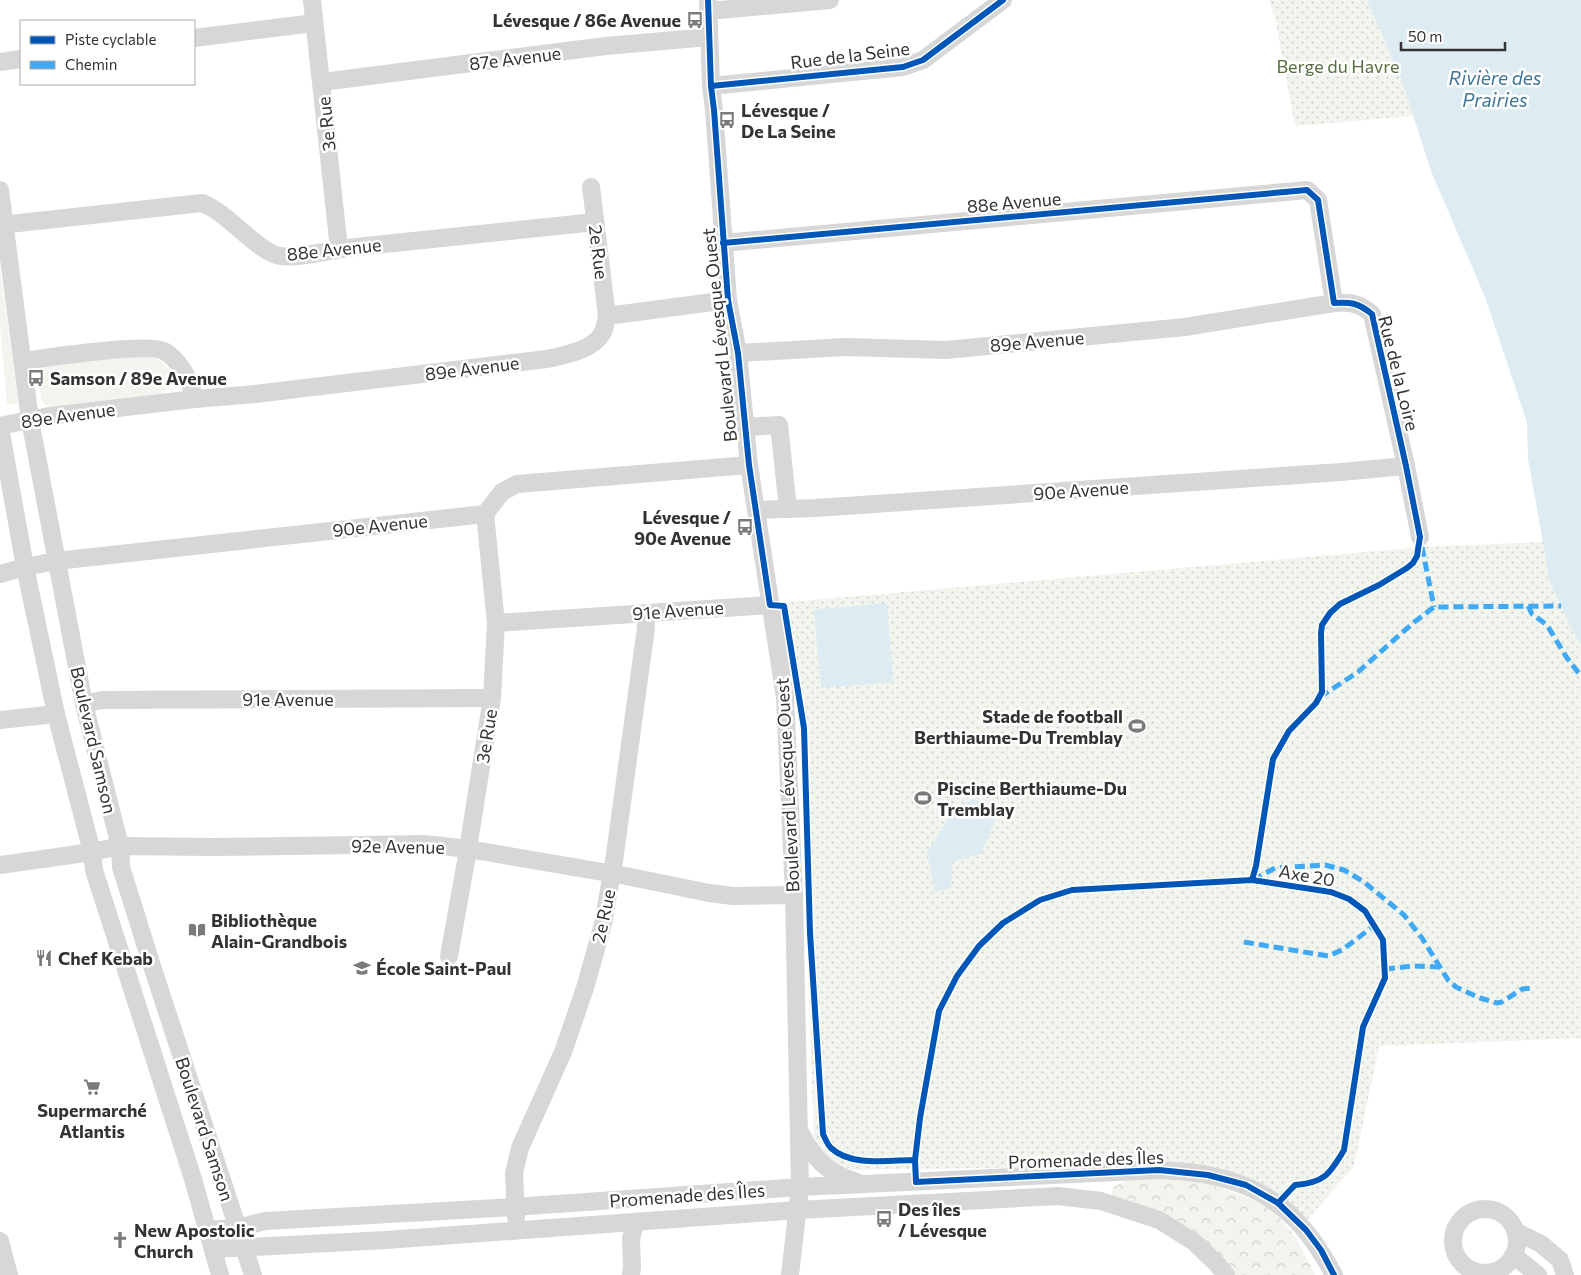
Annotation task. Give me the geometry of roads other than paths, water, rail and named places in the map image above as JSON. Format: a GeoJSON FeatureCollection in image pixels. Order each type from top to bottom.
{"type":"FeatureCollection","features":[{"type":"Feature","properties":{"kind":"street","name":"3e Rue"},"geometry":{"type":"LineString","coordinates":[[312,0],[339,249]]}},
{"type":"Feature","properties":{"kind":"street"},"geometry":{"type":"LineString","coordinates":[[708,5],[830,0]]}},
{"type":"Feature","properties":{"kind":"street","name":"Rue de la Seine"},"geometry":{"type":"LineString","coordinates":[[711,86],[903,68],[923,60],[1003,0]]}},
{"type":"Feature","properties":{"kind":"street","name":"Boulevard Lévesque Ouest"},"geometry":{"type":"LineString","coordinates":[[708,5],[711,86],[728,300],[738,353],[749,465],[785,698],[794,894],[800,1187],[790,1275]]}},
{"type":"Feature","properties":{"kind":"street"},"geometry":{"type":"LineString","coordinates":[[195,38],[314,23]]}},
{"type":"Feature","properties":{"kind":"street","name":"87e Avenue"},"geometry":{"type":"LineString","coordinates":[[322,82],[606,46],[709,37]]}},
{"type":"Feature","properties":{"kind":"street"},"geometry":{"type":"LineString","coordinates":[[0,62],[20,59]]}},
{"type":"Feature","properties":{"kind":"street","name":"2e Rue"},"geometry":{"type":"LineString","coordinates":[[591,187],[607,316]]}},
{"type":"Feature","properties":{"kind":"street","name":"Boulevard Samson"},"geometry":{"type":"LineString","coordinates":[[0,190],[2,225],[30,420],[84,704],[120,846],[121,867],[254,1275]]}},
{"type":"Feature","properties":{"kind":"street","name":"88e Avenue"},"geometry":{"type":"LineString","coordinates":[[723,243],[1307,190],[1318,200],[1334,303]]}},
{"type":"Feature","properties":{"kind":"street","name":"88e Avenue"},"geometry":{"type":"LineString","coordinates":[[2,225],[202,203],[217,211],[268,251],[280,256],[296,256],[339,249],[595,222]]}},
{"type":"Feature","properties":{"kind":"street"},"geometry":{"type":"LineString","coordinates":[[607,316],[728,300]]}},
{"type":"Feature","properties":{"kind":"street","name":"Rue de la Loire"},"geometry":{"type":"LineString","coordinates":[[1334,303],[1347,302],[1361,305],[1372,314],[1420,537]]}},
{"type":"Feature","properties":{"kind":"street","name":"89e Avenue"},"geometry":{"type":"LineString","coordinates":[[738,353],[845,347],[946,350],[1185,328],[1334,303]]}},
{"type":"Feature","properties":{"kind":"street","name":"89e Avenue"},"geometry":{"type":"LineString","coordinates":[[0,426],[49,416],[256,394],[547,359],[566,354],[595,342],[604,332],[607,316]]}},
{"type":"Feature","properties":{"kind":"street"},"geometry":{"type":"LineString","coordinates":[[22,361],[137,348],[158,349],[164,351],[177,362],[187,378],[195,399]]}},
{"type":"Feature","properties":{"kind":"street"},"geometry":{"type":"LineString","coordinates":[[745,427],[779,425],[788,509]]}},
{"type":"Feature","properties":{"kind":"street","name":"Boulevard Samson"},"geometry":{"type":"LineString","coordinates":[[0,426],[25,567],[56,714],[92,852],[94,870],[208,1230],[220,1275]]}},
{"type":"Feature","properties":{"kind":"street"},"geometry":{"type":"LineString","coordinates":[[485,514],[502,492],[517,484],[749,465]]}},
{"type":"Feature","properties":{"kind":"street","name":"90e Avenue"},"geometry":{"type":"LineString","coordinates":[[756,510],[1342,472],[1406,466]]}},
{"type":"Feature","properties":{"kind":"street","name":"3e Rue"},"geometry":{"type":"LineString","coordinates":[[449,956],[492,698],[496,623],[485,514]]}},
{"type":"Feature","properties":{"kind":"street","name":"90e Avenue"},"geometry":{"type":"LineString","coordinates":[[0,574],[56,561],[485,514]]}},
{"type":"Feature","properties":{"kind":"street","name":"91e Avenue"},"geometry":{"type":"LineString","coordinates":[[496,623],[770,604]]}},
{"type":"Feature","properties":{"kind":"street","name":"2e Rue"},"geometry":{"type":"LineString","coordinates":[[514,1207],[514,1174],[520,1148],[563,1052],[586,988],[603,924],[612,874],[646,628],[646,613]]}},
{"type":"Feature","properties":{"kind":"street","name":"91e Avenue"},"geometry":{"type":"LineString","coordinates":[[84,704],[102,700],[492,698]]}},
{"type":"Feature","properties":{"kind":"street"},"geometry":{"type":"LineString","coordinates":[[0,720],[56,714]]}},
{"type":"Feature","properties":{"kind":"street","name":"92e Avenue"},"geometry":{"type":"LineString","coordinates":[[0,865],[92,852],[120,846],[213,847],[425,844],[468,849],[725,895],[794,894]]}},
{"type":"Feature","properties":{"kind":"street"},"geometry":{"type":"LineString","coordinates":[[799,1131],[807,1145],[824,1166],[839,1175],[865,1184]]}},
{"type":"Feature","properties":{"kind":"street","name":"Promenade des Îles"},"geometry":{"type":"LineString","coordinates":[[208,1230],[238,1228],[265,1221],[514,1207],[800,1187],[1159,1170],[1208,1175],[1246,1185],[1278,1203],[1306,1230],[1321,1250],[1334,1275]]}},
{"type":"Feature","properties":{"kind":"street","name":"Promenade des Îles"},"geometry":{"type":"LineString","coordinates":[[213,1249],[386,1240],[798,1210],[1058,1196],[1102,1201],[1159,1220],[1194,1242],[1226,1275]]}},
{"type":"Feature","properties":{"kind":"street"},"geometry":{"type":"LineString","coordinates":[[514,1207],[517,1231]]}},
{"type":"Feature","properties":{"kind":"street"},"geometry":{"type":"LineString","coordinates":[[1481,1209],[1492,1210],[1502,1214],[1510,1221],[1515,1231],[1516,1247],[1513,1255],[1507,1264],[1498,1270],[1487,1273],[1476,1272],[1458,1260],[1454,1250],[1453,1239],[1456,1228],[1470,1212],[1481,1209]]}},
{"type":"Feature","properties":{"kind":"street"},"geometry":{"type":"LineString","coordinates":[[631,1275],[631,1239],[635,1223]]}},
{"type":"Feature","properties":{"kind":"street"},"geometry":{"type":"LineString","coordinates":[[1515,1231],[1541,1244],[1560,1260],[1565,1275]]}},
{"type":"Feature","properties":{"kind":"street"},"geometry":{"type":"LineString","coordinates":[[0,1241],[8,1275]]}},
{"type":"Feature","properties":{"kind":"street"},"geometry":{"type":"LineString","coordinates":[[1513,1255],[1538,1275]]}},
{"type":"Feature","properties":{"kind":"water","name":"Rivière des Prairies"},"geometry":{"type":"Polygon","coordinates":[[[1367,0],[1581,0],[1581,644],[1573,632],[1549,580],[1528,459],[1527,422],[1485,297],[1431,171],[1402,81],[1367,0]]]}},
{"type":"Feature","properties":{"kind":"water"},"geometry":{"type":"Polygon","coordinates":[[[887,603],[893,682],[821,688],[814,610],[887,603]]]}},
{"type":"Feature","properties":{"kind":"water"},"geometry":{"type":"Polygon","coordinates":[[[976,799],[995,820],[981,854],[952,862],[951,888],[935,892],[927,853],[956,806],[976,799]]]}},
{"type":"Feature","properties":{"kind":"place","name":"Lévesque / 86e Avenue"},"geometry":{"type":"Point","coordinates":[695,20]}},
{"type":"Feature","properties":{"kind":"place","name":"Lévesque / De La Seine"},"geometry":{"type":"Point","coordinates":[727,120]}},
{"type":"Feature","properties":{"kind":"place","name":"Samson / 89e Avenue"},"geometry":{"type":"Point","coordinates":[36,378]}},
{"type":"Feature","properties":{"kind":"place","name":"Lévesque / 90e Avenue"},"geometry":{"type":"Point","coordinates":[745,527]}},
{"type":"Feature","properties":{"kind":"place","name":"Stade de football Berthiaume-Du Tremblay"},"geometry":{"type":"Point","coordinates":[1137,726]}},
{"type":"Feature","properties":{"kind":"place","name":"Piscine Berthiaume-Du Tremblay"},"geometry":{"type":"Point","coordinates":[923,798]}},
{"type":"Feature","properties":{"kind":"place","name":"Bibliothèque Alain-Grandbois"},"geometry":{"type":"Point","coordinates":[197,930]}},
{"type":"Feature","properties":{"kind":"place","name":"Chef Kebab"},"geometry":{"type":"Point","coordinates":[44,958]}},
{"type":"Feature","properties":{"kind":"place","name":"École Saint-Paul"},"geometry":{"type":"Point","coordinates":[362,968]}},
{"type":"Feature","properties":{"kind":"place","name":"Supermarché Atlantis"},"geometry":{"type":"Point","coordinates":[92,1087]}},
{"type":"Feature","properties":{"kind":"place","name":"Des îles / Lévesque"},"geometry":{"type":"Point","coordinates":[884,1219]}},
{"type":"Feature","properties":{"kind":"place","name":"New Apostolic Church"},"geometry":{"type":"Point","coordinates":[120,1240]}},
{"type":"Feature","properties":{"kind":"park label","name":"Berge du Havre"},"geometry":{"type":"Point","coordinates":[1338,66]}}]}
